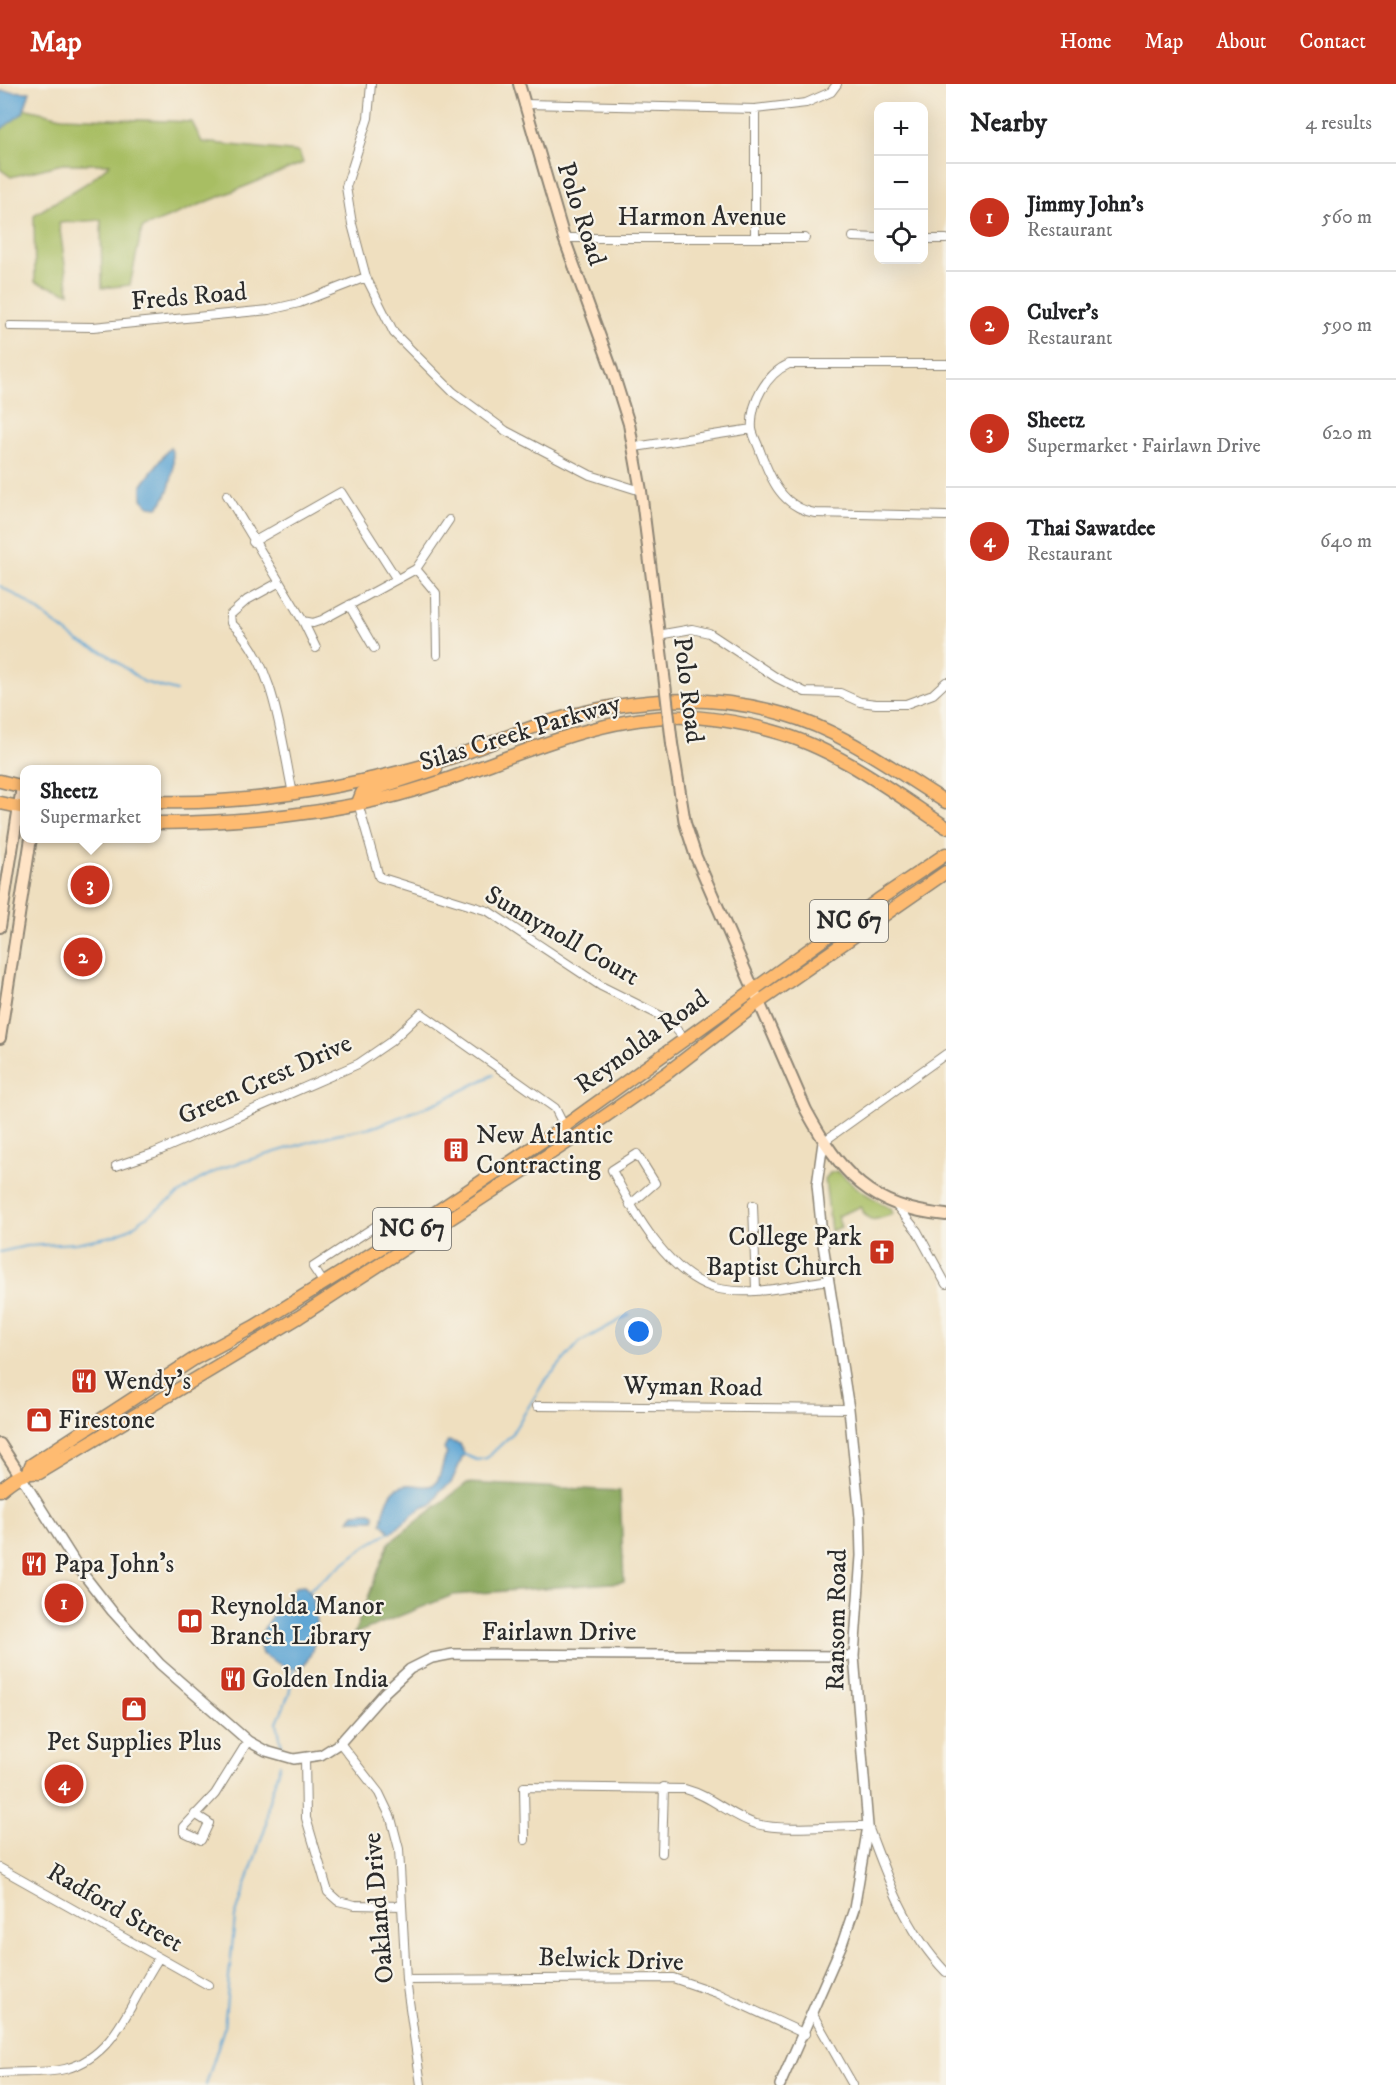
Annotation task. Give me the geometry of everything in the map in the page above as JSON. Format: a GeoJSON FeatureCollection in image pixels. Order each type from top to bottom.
{"type":"FeatureCollection","features":[{"type":"Feature","properties":{"kind":"main road","name":"Polo Road"},"geometry":{"type":"LineString","coordinates":[[519,84],[564,238],[612,370],[635,447],[672,744],[685,823],[696,856],[806,1110],[823,1142],[856,1180],[872,1193],[896,1205],[946,1215]]}},
{"type":"Feature","properties":{"kind":"main road","name":"Silas Creek Parkway"},"geometry":{"type":"LineString","coordinates":[[161,802],[242,800],[294,794],[425,765],[545,723],[603,707],[668,700],[724,701],[784,714],[838,736],[946,802]]}},
{"type":"Feature","properties":{"kind":"main road","name":"Silas Creek Parkway"},"geometry":{"type":"LineString","coordinates":[[161,823],[252,820],[386,798],[567,737],[619,724],[669,717],[722,721],[773,731],[824,751],[871,777],[946,827]]}},
{"type":"Feature","properties":{"kind":"main road"},"geometry":{"type":"LineString","coordinates":[[358,803],[362,793],[446,766],[466,757],[479,747]]}},
{"type":"Feature","properties":{"kind":"main road"},"geometry":{"type":"LineString","coordinates":[[0,782],[20,786]]}},
{"type":"Feature","properties":{"kind":"main road"},"geometry":{"type":"LineString","coordinates":[[0,803],[20,808]]}},
{"type":"Feature","properties":{"kind":"main road"},"geometry":{"type":"LineString","coordinates":[[0,927],[20,814]]}},
{"type":"Feature","properties":{"kind":"main road"},"geometry":{"type":"LineString","coordinates":[[0,1038],[30,843]]}},
{"type":"Feature","properties":{"kind":"main road","name":"Reynolda Road"},"geometry":{"type":"LineString","coordinates":[[24,1474],[39,1473],[299,1317],[571,1140],[667,1073],[757,996],[878,900],[946,854]]}},
{"type":"Feature","properties":{"kind":"main road","name":"Reynolda Road"},"geometry":{"type":"LineString","coordinates":[[0,1490],[24,1474],[31,1465],[118,1407],[408,1231],[566,1125],[684,1038],[757,996],[946,872]]}},
{"type":"Feature","properties":{"kind":"main road"},"geometry":{"type":"LineString","coordinates":[[0,1444],[24,1474]]}},
{"type":"Feature","properties":{"kind":"street"},"geometry":{"type":"LineString","coordinates":[[371,84],[368,118],[346,187],[351,224],[366,277],[394,333],[433,374],[506,431],[590,475],[641,491]]}},
{"type":"Feature","properties":{"kind":"street"},"geometry":{"type":"LineString","coordinates":[[524,104],[755,109],[806,104],[831,92],[837,84]]}},
{"type":"Feature","properties":{"kind":"street"},"geometry":{"type":"LineString","coordinates":[[755,109],[755,237]]}},
{"type":"Feature","properties":{"kind":"street"},"geometry":{"type":"LineString","coordinates":[[852,237],[874,238]]}},
{"type":"Feature","properties":{"kind":"street","name":"Harmon Avenue"},"geometry":{"type":"LineString","coordinates":[[564,238],[805,238]]}},
{"type":"Feature","properties":{"kind":"street"},"geometry":{"type":"LineString","coordinates":[[928,239],[946,239]]}},
{"type":"Feature","properties":{"kind":"street","name":"Freds Road"},"geometry":{"type":"LineString","coordinates":[[10,326],[93,327],[269,310],[299,303],[366,277]]}},
{"type":"Feature","properties":{"kind":"street"},"geometry":{"type":"LineString","coordinates":[[946,364],[789,364],[777,371],[765,384],[757,403],[752,429],[772,481],[784,498],[798,509],[815,513],[946,516]]}},
{"type":"Feature","properties":{"kind":"street"},"geometry":{"type":"LineString","coordinates":[[635,447],[752,429]]}},
{"type":"Feature","properties":{"kind":"street"},"geometry":{"type":"LineString","coordinates":[[254,542],[341,492],[396,578]]}},
{"type":"Feature","properties":{"kind":"street"},"geometry":{"type":"LineString","coordinates":[[227,495],[303,621],[316,648]]}},
{"type":"Feature","properties":{"kind":"street"},"geometry":{"type":"LineString","coordinates":[[303,621],[313,623],[322,620],[416,569],[449,520]]}},
{"type":"Feature","properties":{"kind":"street"},"geometry":{"type":"LineString","coordinates":[[416,569],[436,593],[437,655]]}},
{"type":"Feature","properties":{"kind":"street"},"geometry":{"type":"LineString","coordinates":[[278,583],[247,600],[231,615],[231,624],[247,638],[262,666],[294,794]]}},
{"type":"Feature","properties":{"kind":"street"},"geometry":{"type":"LineString","coordinates":[[349,605],[374,648]]}},
{"type":"Feature","properties":{"kind":"street"},"geometry":{"type":"LineString","coordinates":[[658,635],[692,630],[709,633],[797,689],[840,693],[860,702],[876,704],[919,701],[933,694],[946,682]]}},
{"type":"Feature","properties":{"kind":"street","name":"Sunnynoll Court"},"geometry":{"type":"LineString","coordinates":[[358,803],[379,877],[488,911],[601,986],[667,1020],[684,1038]]}},
{"type":"Feature","properties":{"kind":"street","name":"Green Crest Drive"},"geometry":{"type":"LineString","coordinates":[[116,1166],[154,1153],[358,1064],[390,1042],[421,1013],[555,1108],[566,1125]]}},
{"type":"Feature","properties":{"kind":"street"},"geometry":{"type":"LineString","coordinates":[[823,1142],[946,1054]]}},
{"type":"Feature","properties":{"kind":"street"},"geometry":{"type":"LineString","coordinates":[[566,1125],[571,1140]]}},
{"type":"Feature","properties":{"kind":"street","name":"Ransom Road"},"geometry":{"type":"LineString","coordinates":[[780,2085],[805,2034],[843,1944],[854,1909],[868,1826],[854,1656],[861,1556],[860,1518],[849,1409],[829,1280],[818,1185],[823,1142]]}},
{"type":"Feature","properties":{"kind":"street"},"geometry":{"type":"LineString","coordinates":[[630,1204],[655,1183],[637,1154],[612,1170],[630,1204],[658,1244],[696,1280],[715,1287],[756,1289],[829,1280]]}},
{"type":"Feature","properties":{"kind":"street"},"geometry":{"type":"LineString","coordinates":[[753,1204],[756,1289]]}},
{"type":"Feature","properties":{"kind":"street"},"geometry":{"type":"LineString","coordinates":[[896,1205],[917,1232],[946,1284]]}},
{"type":"Feature","properties":{"kind":"street"},"geometry":{"type":"LineString","coordinates":[[323,1282],[313,1267],[388,1218]]}},
{"type":"Feature","properties":{"kind":"street","name":"Wyman Road"},"geometry":{"type":"LineString","coordinates":[[537,1406],[849,1409]]}},
{"type":"Feature","properties":{"kind":"street"},"geometry":{"type":"LineString","coordinates":[[24,1474],[80,1570],[112,1611],[160,1664],[248,1741],[266,1751],[303,1758],[306,1818],[328,1892],[338,1901],[355,1905],[402,1906]]}},
{"type":"Feature","properties":{"kind":"street","name":"Fairlawn Drive"},"geometry":{"type":"LineString","coordinates":[[303,1758],[321,1755],[340,1743],[385,1692],[410,1669],[432,1658],[453,1654],[854,1656]]}},
{"type":"Feature","properties":{"kind":"street"},"geometry":{"type":"LineString","coordinates":[[195,1815],[215,1794],[248,1741]]}},
{"type":"Feature","properties":{"kind":"street","name":"Oakland Drive"},"geometry":{"type":"LineString","coordinates":[[340,1743],[379,1793],[391,1818],[399,1849],[406,1980],[421,2085]]}},
{"type":"Feature","properties":{"kind":"street"},"geometry":{"type":"LineString","coordinates":[[525,1840],[524,1787],[664,1787],[702,1793],[739,1817],[758,1824],[868,1826],[908,1921],[927,1953],[946,1972]]}},
{"type":"Feature","properties":{"kind":"street"},"geometry":{"type":"LineString","coordinates":[[662,1853],[664,1787]]}},
{"type":"Feature","properties":{"kind":"street","name":"Radford Street"},"geometry":{"type":"LineString","coordinates":[[0,1868],[208,1985]]}},
{"type":"Feature","properties":{"kind":"street"},"geometry":{"type":"LineString","coordinates":[[0,2073],[65,2069],[90,2060],[107,2045],[159,1958]]}},
{"type":"Feature","properties":{"kind":"street","name":"Belwick Drive"},"geometry":{"type":"LineString","coordinates":[[406,1980],[672,1978],[717,1993],[805,2034]]}},
{"type":"Feature","properties":{"kind":"street"},"geometry":{"type":"LineString","coordinates":[[812,2013],[853,2085]]}},
{"type":"Feature","properties":{"kind":"green space"},"geometry":{"type":"Polygon","coordinates":[[[18,107],[62,117],[192,122],[202,142],[299,152],[303,163],[142,228],[130,285],[102,288],[101,220],[59,223],[69,293],[35,282],[34,215],[90,181],[110,164],[62,164],[11,177],[0,169],[0,120],[18,107]]]}},
{"type":"Feature","properties":{"kind":"green space"},"geometry":{"type":"Polygon","coordinates":[[[837,1171],[861,1191],[891,1209],[893,1214],[874,1220],[867,1217],[860,1207],[837,1216],[841,1227],[831,1231],[825,1179],[830,1173],[837,1171]]]}},
{"type":"Feature","properties":{"kind":"green space"},"geometry":{"type":"Polygon","coordinates":[[[467,1483],[620,1491],[624,1582],[453,1595],[354,1634],[389,1543],[467,1483]]]}},
{"type":"Feature","properties":{"kind":"water"},"geometry":{"type":"Polygon","coordinates":[[[0,91],[30,92],[23,113],[0,130],[0,91]]]}},
{"type":"Feature","properties":{"kind":"water"},"geometry":{"type":"Polygon","coordinates":[[[170,447],[173,470],[169,487],[158,507],[149,506],[142,499],[142,485],[170,447]]]}},
{"type":"Feature","properties":{"kind":"water"},"geometry":{"type":"Polygon","coordinates":[[[448,1441],[460,1444],[464,1454],[451,1483],[439,1492],[433,1504],[421,1508],[391,1533],[382,1523],[393,1492],[400,1486],[424,1486],[437,1481],[447,1454],[444,1449],[448,1441]]]}},
{"type":"Feature","properties":{"kind":"water"},"geometry":{"type":"Polygon","coordinates":[[[354,1513],[374,1514],[374,1520],[349,1520],[354,1513]]]}},
{"type":"Feature","properties":{"kind":"water"},"geometry":{"type":"Polygon","coordinates":[[[304,1586],[310,1593],[314,1604],[316,1631],[314,1645],[304,1664],[291,1668],[262,1654],[261,1636],[270,1618],[295,1587],[304,1586]]]}},
{"type":"Feature","properties":{"kind":"waterway"},"geometry":{"type":"LineString","coordinates":[[0,586],[24,600],[79,642],[105,653],[144,682],[176,691]]}},
{"type":"Feature","properties":{"kind":"waterway"},"geometry":{"type":"LineString","coordinates":[[0,1252],[26,1246],[76,1243],[112,1236],[129,1229],[199,1180],[222,1168],[336,1134],[377,1126],[443,1100],[493,1075]]}},
{"type":"Feature","properties":{"kind":"waterway"},"geometry":{"type":"LineString","coordinates":[[463,1454],[477,1460],[487,1458],[511,1435],[544,1382],[580,1342],[629,1315]]}},
{"type":"Feature","properties":{"kind":"waterway"},"geometry":{"type":"LineString","coordinates":[[309,1590],[366,1546],[392,1531]]}},
{"type":"Feature","properties":{"kind":"waterway"},"geometry":{"type":"LineString","coordinates":[[283,1751],[277,1723],[289,1694],[294,1667]]}},
{"type":"Feature","properties":{"kind":"waterway"},"geometry":{"type":"LineString","coordinates":[[206,2085],[224,2028],[235,1917],[266,1825],[268,1804],[280,1764]]}},
{"type":"Feature","properties":{"kind":"place","name":"Sheetz"},"geometry":{"type":"Point","coordinates":[90,885]}},
{"type":"Feature","properties":{"kind":"place","name":"Culver's"},"geometry":{"type":"Point","coordinates":[83,957]}},
{"type":"Feature","properties":{"kind":"place","name":"New Atlantic Contracting"},"geometry":{"type":"Point","coordinates":[456,1150]}},
{"type":"Feature","properties":{"kind":"place","name":"College Park Baptist Church"},"geometry":{"type":"Point","coordinates":[882,1252]}},
{"type":"Feature","properties":{"kind":"place","name":"Wendy's"},"geometry":{"type":"Point","coordinates":[84,1381]}},
{"type":"Feature","properties":{"kind":"place","name":"Firestone"},"geometry":{"type":"Point","coordinates":[39,1420]}},
{"type":"Feature","properties":{"kind":"place","name":"Papa John's"},"geometry":{"type":"Point","coordinates":[34,1564]}},
{"type":"Feature","properties":{"kind":"place","name":"Jimmy John's"},"geometry":{"type":"Point","coordinates":[64,1603]}},
{"type":"Feature","properties":{"kind":"place","name":"Reynolda Manor Branch Library"},"geometry":{"type":"Point","coordinates":[190,1621]}},
{"type":"Feature","properties":{"kind":"place","name":"Golden India"},"geometry":{"type":"Point","coordinates":[233,1679]}},
{"type":"Feature","properties":{"kind":"place","name":"Pet Supplies Plus"},"geometry":{"type":"Point","coordinates":[134,1709]}},
{"type":"Feature","properties":{"kind":"place","name":"Thai Sawatdee"},"geometry":{"type":"Point","coordinates":[64,1784]}}]}
